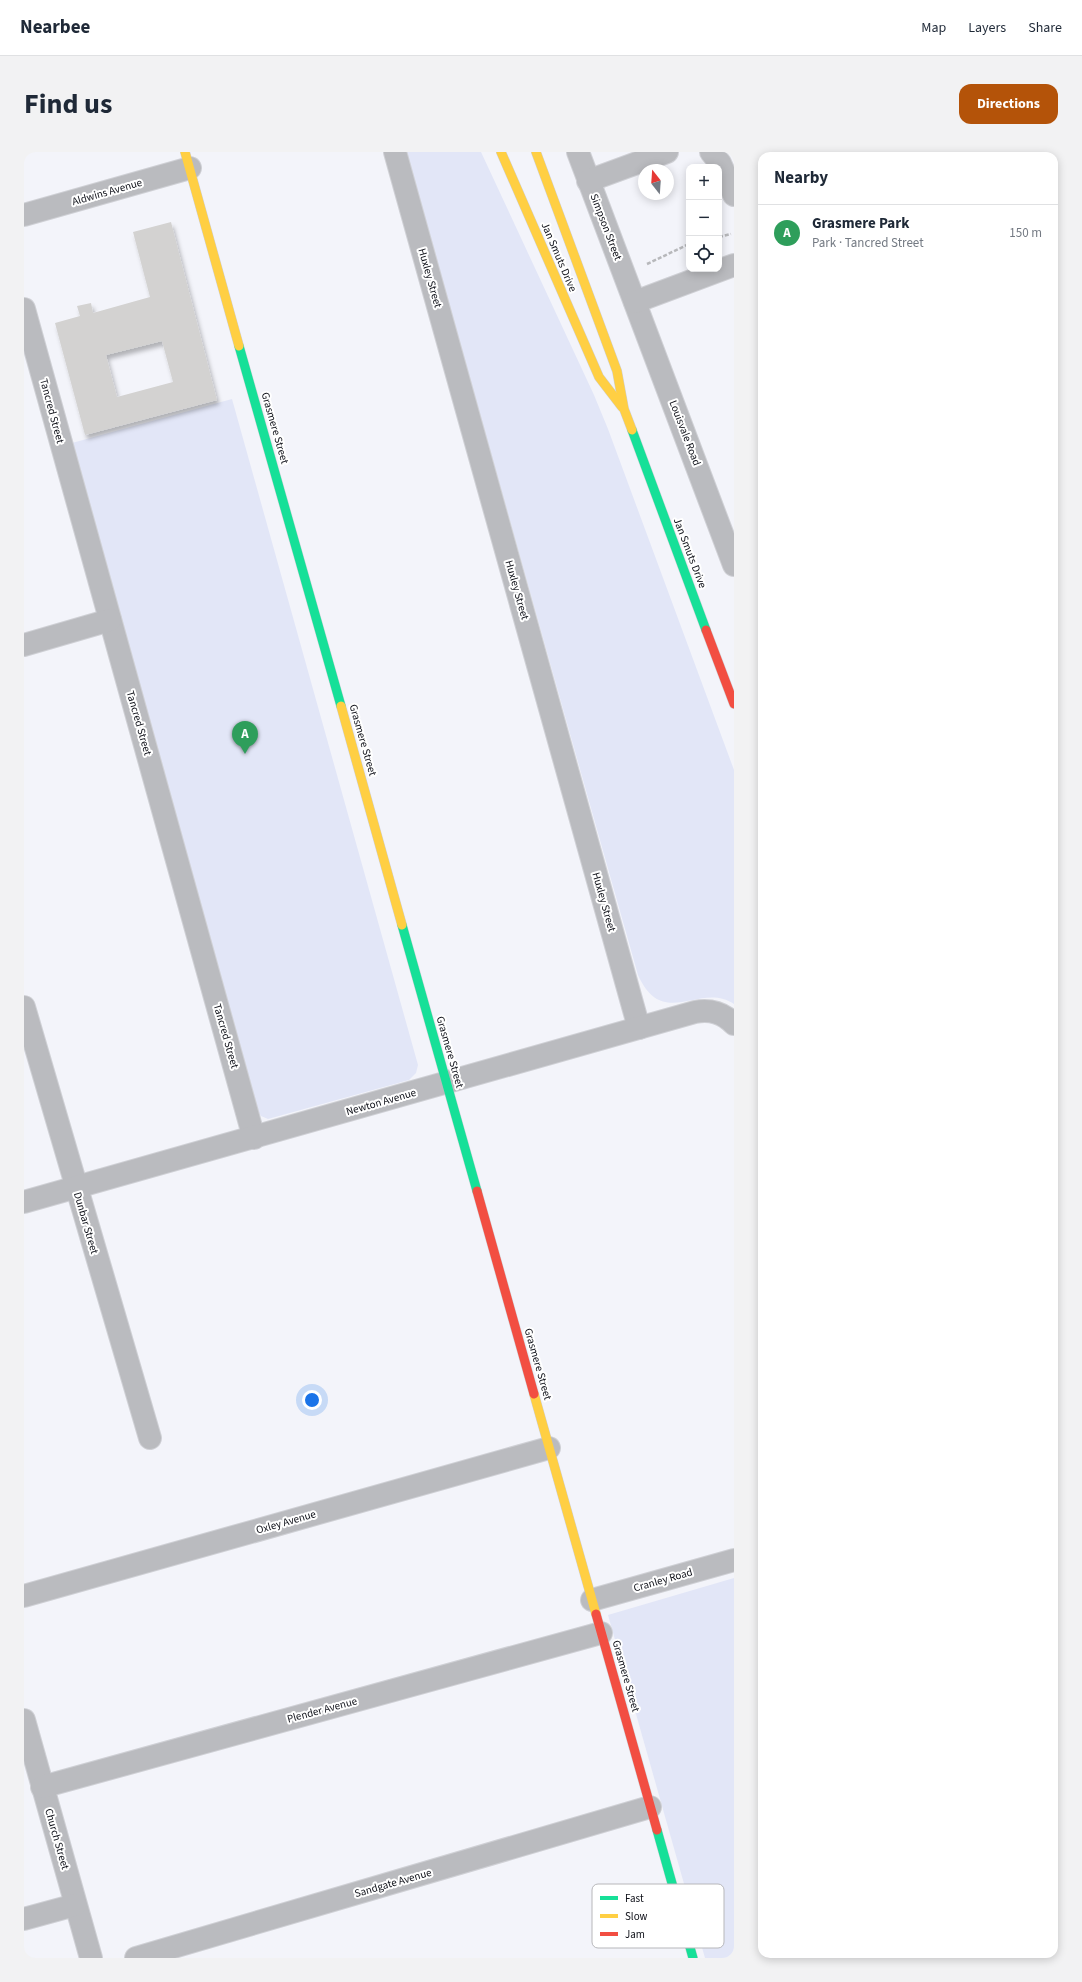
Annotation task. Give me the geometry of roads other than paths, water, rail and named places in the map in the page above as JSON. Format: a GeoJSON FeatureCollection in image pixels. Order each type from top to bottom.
{"type":"FeatureCollection","features":[{"type":"Feature","properties":{"kind":"street","name":"Huxley Street"},"geometry":{"type":"LineString","coordinates":[[395,152],[639,1028]]}},
{"type":"Feature","properties":{"kind":"street","name":"Jan Smuts Drive"},"geometry":{"type":"LineString","coordinates":[[501,152],[599,377],[624,410]]}},
{"type":"Feature","properties":{"kind":"street","name":"Jan Smuts Drive"},"geometry":{"type":"LineString","coordinates":[[536,152],[617,372],[624,410],[734,704]]}},
{"type":"Feature","properties":{"kind":"street","name":"Simpson Street"},"geometry":{"type":"LineString","coordinates":[[578,152],[588,182],[635,302]]}},
{"type":"Feature","properties":{"kind":"street"},"geometry":{"type":"LineString","coordinates":[[588,182],[667,152]]}},
{"type":"Feature","properties":{"kind":"street"},"geometry":{"type":"LineString","coordinates":[[711,152],[720,163],[734,195]]}},
{"type":"Feature","properties":{"kind":"street","name":"Aldwins Avenue"},"geometry":{"type":"LineString","coordinates":[[24,216],[188,160]]}},
{"type":"Feature","properties":{"kind":"street","name":"Grasmere Street"},"geometry":{"type":"LineString","coordinates":[[188,160],[672,1884]]}},
{"type":"Feature","properties":{"kind":"street"},"geometry":{"type":"LineString","coordinates":[[635,302],[734,265]]}},
{"type":"Feature","properties":{"kind":"street","name":"Louisvale Road"},"geometry":{"type":"LineString","coordinates":[[635,302],[734,565]]}},
{"type":"Feature","properties":{"kind":"street","name":"Tancred Street"},"geometry":{"type":"LineString","coordinates":[[24,309],[254,1138]]}},
{"type":"Feature","properties":{"kind":"street"},"geometry":{"type":"LineString","coordinates":[[24,645],[110,620]]}},
{"type":"Feature","properties":{"kind":"street","name":"Dunbar Street"},"geometry":{"type":"LineString","coordinates":[[24,1007],[150,1438]]}},
{"type":"Feature","properties":{"kind":"street","name":"Newton Avenue"},"geometry":{"type":"LineString","coordinates":[[24,1202],[705,1010],[722,1015],[734,1024]]}},
{"type":"Feature","properties":{"kind":"street","name":"Oxley Avenue"},"geometry":{"type":"LineString","coordinates":[[24,1596],[549,1448]]}},
{"type":"Feature","properties":{"kind":"street","name":"Cranley Road"},"geometry":{"type":"LineString","coordinates":[[592,1600],[734,1560]]}},
{"type":"Feature","properties":{"kind":"street","name":"Plender Avenue"},"geometry":{"type":"LineString","coordinates":[[42,1787],[601,1633]]}},
{"type":"Feature","properties":{"kind":"street","name":"Church Street"},"geometry":{"type":"LineString","coordinates":[[24,1720],[91,1958]]}},
{"type":"Feature","properties":{"kind":"street","name":"Sandgate Avenue"},"geometry":{"type":"LineString","coordinates":[[136,1958],[650,1807]]}},
{"type":"Feature","properties":{"kind":"street"},"geometry":{"type":"LineString","coordinates":[[24,1919],[75,1905]]}},
{"type":"Feature","properties":{"kind":"street","name":"Grasmere Street"},"geometry":{"type":"LineString","coordinates":[[690,1948],[693,1958]]}},
{"type":"Feature","properties":{"kind":"place","name":"Grasmere Park"},"geometry":{"type":"Point","coordinates":[245,754]}}]}
